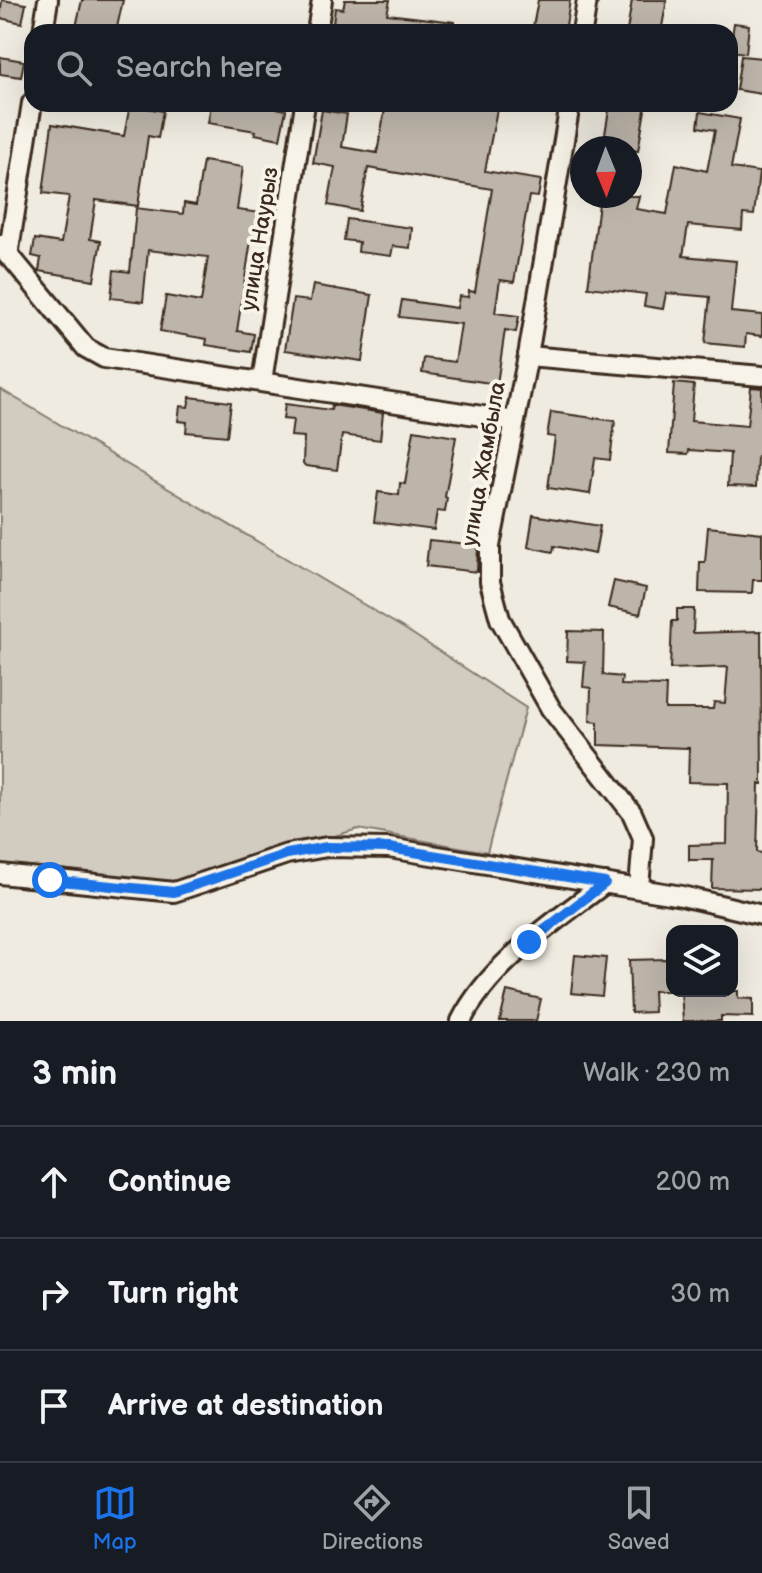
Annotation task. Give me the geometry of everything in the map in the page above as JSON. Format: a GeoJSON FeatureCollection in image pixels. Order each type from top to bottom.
{"type":"FeatureCollection","features":[{"type":"Feature","properties":{"kind":"street"},"geometry":{"type":"LineString","coordinates":[[44,24],[48,0]]}},
{"type":"Feature","properties":{"kind":"street"},"geometry":{"type":"LineString","coordinates":[[318,24],[322,0]]}},
{"type":"Feature","properties":{"kind":"street"},"geometry":{"type":"LineString","coordinates":[[583,24],[587,0]]}},
{"type":"Feature","properties":{"kind":"street"},"geometry":{"type":"LineString","coordinates":[[30,112],[4,250],[86,348],[104,358],[515,421]]}},
{"type":"Feature","properties":{"kind":"street","name":"улица Наурыз"},"geometry":{"type":"LineString","coordinates":[[262,381],[304,112]]}},
{"type":"Feature","properties":{"kind":"street","name":"улица Жамбыла"},"geometry":{"type":"LineString","coordinates":[[569,112],[528,356],[490,546],[490,582],[500,619],[551,709],[632,813],[643,838],[639,888]]}},
{"type":"Feature","properties":{"kind":"street"},"geometry":{"type":"LineString","coordinates":[[528,356],[762,376]]}},
{"type":"Feature","properties":{"kind":"street"},"geometry":{"type":"LineString","coordinates":[[0,874],[174,892],[287,854],[353,846],[389,848],[639,888],[762,915]]}},
{"type":"Feature","properties":{"kind":"street"},"geometry":{"type":"LineString","coordinates":[[461,1021],[473,996],[529,942],[605,883]]}},
{"type":"Feature","properties":{"kind":"shaded area"},"geometry":{"type":"Polygon","coordinates":[[[0,389],[405,629],[526,708],[487,852],[358,829],[178,882],[0,863],[0,389]]]}},
{"type":"Feature","properties":{"kind":"building"},"geometry":{"type":"Polygon","coordinates":[[[2,0],[26,4],[22,23],[0,18],[2,0]]]}},
{"type":"Feature","properties":{"kind":"building"},"geometry":{"type":"Polygon","coordinates":[[[82,0],[123,0],[118,24],[77,24],[82,0]]]}},
{"type":"Feature","properties":{"kind":"building"},"geometry":{"type":"Polygon","coordinates":[[[345,0],[390,0],[387,14],[454,24],[333,24],[335,8],[343,9],[345,0]]]}},
{"type":"Feature","properties":{"kind":"building"},"geometry":{"type":"Polygon","coordinates":[[[538,0],[570,0],[566,24],[534,24],[538,0]]]}},
{"type":"Feature","properties":{"kind":"building"},"geometry":{"type":"Polygon","coordinates":[[[632,0],[667,0],[662,24],[628,24],[632,0]]]}},
{"type":"Feature","properties":{"kind":"building"},"geometry":{"type":"Polygon","coordinates":[[[734,23],[749,25],[746,53],[738,52],[738,24],[734,23]]]}},
{"type":"Feature","properties":{"kind":"building"},"geometry":{"type":"Polygon","coordinates":[[[741,56],[762,58],[762,94],[738,90],[741,56]]]}},
{"type":"Feature","properties":{"kind":"building"},"geometry":{"type":"Polygon","coordinates":[[[0,57],[24,61],[21,77],[0,74],[0,57]]]}},
{"type":"Feature","properties":{"kind":"building"},"geometry":{"type":"Polygon","coordinates":[[[129,112],[163,112],[158,138],[148,136],[138,206],[96,200],[90,239],[101,241],[94,280],[39,271],[41,258],[32,256],[35,239],[61,243],[69,196],[43,193],[52,124],[124,136],[129,112]]]}},
{"type":"Feature","properties":{"kind":"building"},"geometry":{"type":"Polygon","coordinates":[[[210,112],[286,112],[280,139],[255,134],[256,131],[208,123],[210,112]]]}},
{"type":"Feature","properties":{"kind":"building"},"geometry":{"type":"Polygon","coordinates":[[[322,112],[347,114],[342,147],[377,153],[385,112],[496,112],[485,171],[541,180],[538,197],[529,196],[514,282],[500,280],[495,313],[519,316],[516,332],[505,330],[497,384],[422,373],[424,358],[455,362],[461,324],[399,317],[402,300],[457,308],[459,296],[468,297],[469,291],[475,292],[492,189],[368,168],[360,211],[328,205],[335,167],[313,163],[322,112]]]}},
{"type":"Feature","properties":{"kind":"building"},"geometry":{"type":"Polygon","coordinates":[[[609,112],[645,112],[641,136],[605,136],[609,112]]]}},
{"type":"Feature","properties":{"kind":"building"},"geometry":{"type":"Polygon","coordinates":[[[700,112],[740,119],[731,168],[759,172],[754,215],[743,214],[742,230],[688,225],[683,256],[736,261],[731,312],[762,315],[762,336],[746,334],[745,347],[705,343],[710,297],[666,293],[663,309],[644,306],[646,294],[588,287],[598,208],[636,208],[667,214],[676,164],[707,171],[715,130],[698,127],[700,112]]]}},
{"type":"Feature","properties":{"kind":"building"},"geometry":{"type":"Polygon","coordinates":[[[203,161],[243,167],[237,210],[269,214],[265,242],[251,240],[237,331],[254,334],[251,352],[206,345],[207,339],[160,331],[166,296],[201,302],[208,257],[148,250],[143,302],[111,298],[114,270],[130,272],[136,208],[183,214],[184,203],[196,205],[203,161]]]}},
{"type":"Feature","properties":{"kind":"building"},"geometry":{"type":"Polygon","coordinates":[[[347,219],[412,228],[410,248],[393,246],[391,256],[358,252],[359,242],[344,240],[347,219]]]}},
{"type":"Feature","properties":{"kind":"building"},"geometry":{"type":"Polygon","coordinates":[[[313,285],[372,295],[362,361],[285,350],[293,299],[310,301],[313,285]]]}},
{"type":"Feature","properties":{"kind":"building"},"geometry":{"type":"Polygon","coordinates":[[[674,383],[694,385],[691,421],[747,426],[751,387],[762,388],[762,456],[757,456],[756,487],[728,486],[730,453],[689,450],[688,454],[669,453],[674,383]]]}},
{"type":"Feature","properties":{"kind":"building"},"geometry":{"type":"Polygon","coordinates":[[[190,397],[231,402],[227,436],[186,432],[187,422],[178,421],[180,406],[188,407],[190,397]]]}},
{"type":"Feature","properties":{"kind":"building"},"geometry":{"type":"Polygon","coordinates":[[[285,404],[331,410],[332,405],[383,413],[380,440],[342,435],[337,470],[306,466],[303,464],[304,437],[291,436],[293,420],[283,419],[285,404]]]}},
{"type":"Feature","properties":{"kind":"building"},"geometry":{"type":"Polygon","coordinates":[[[551,412],[615,421],[610,460],[595,458],[590,494],[548,488],[555,437],[547,436],[551,412]]]}},
{"type":"Feature","properties":{"kind":"building"},"geometry":{"type":"Polygon","coordinates":[[[414,430],[456,437],[445,512],[437,511],[434,530],[374,522],[378,492],[399,495],[400,483],[405,484],[414,430]]]}},
{"type":"Feature","properties":{"kind":"building"},"geometry":{"type":"Polygon","coordinates":[[[533,515],[600,526],[595,554],[554,546],[553,552],[528,547],[533,515]]]}},
{"type":"Feature","properties":{"kind":"building"},"geometry":{"type":"Polygon","coordinates":[[[708,527],[762,533],[762,580],[753,580],[752,593],[699,592],[700,562],[705,562],[708,527]]]}},
{"type":"Feature","properties":{"kind":"building"},"geometry":{"type":"Polygon","coordinates":[[[429,540],[478,545],[477,572],[426,566],[429,540]]]}},
{"type":"Feature","properties":{"kind":"building"},"geometry":{"type":"Polygon","coordinates":[[[614,581],[646,588],[640,614],[608,607],[614,581]]]}},
{"type":"Feature","properties":{"kind":"building"},"geometry":{"type":"Polygon","coordinates":[[[677,609],[694,609],[693,633],[761,631],[762,784],[759,784],[757,852],[762,853],[762,889],[712,888],[713,860],[689,860],[689,845],[727,844],[728,783],[688,782],[689,748],[598,745],[598,722],[590,721],[591,688],[583,687],[585,662],[567,661],[568,631],[604,632],[603,675],[622,677],[621,685],[666,686],[665,709],[713,709],[714,702],[725,703],[728,667],[670,669],[672,621],[677,621],[677,609]]]}},
{"type":"Feature","properties":{"kind":"building"},"geometry":{"type":"Polygon","coordinates":[[[575,955],[606,958],[602,996],[571,993],[575,955]]]}},
{"type":"Feature","properties":{"kind":"building"},"geometry":{"type":"Polygon","coordinates":[[[666,959],[666,991],[653,991],[654,1012],[631,1013],[629,960],[666,959]]]}},
{"type":"Feature","properties":{"kind":"building"},"geometry":{"type":"Polygon","coordinates":[[[507,991],[541,999],[536,1021],[500,1021],[507,991]]]}},
{"type":"Feature","properties":{"kind":"building"},"geometry":{"type":"Polygon","coordinates":[[[681,997],[753,999],[753,1017],[721,1016],[721,1021],[683,1021],[681,997]]]}},
{"type":"Feature","properties":{"kind":"route"},"geometry":{"type":"LineString","coordinates":[[50,880],[174,892],[287,854],[353,846],[389,848],[605,883],[529,942]]}}]}
